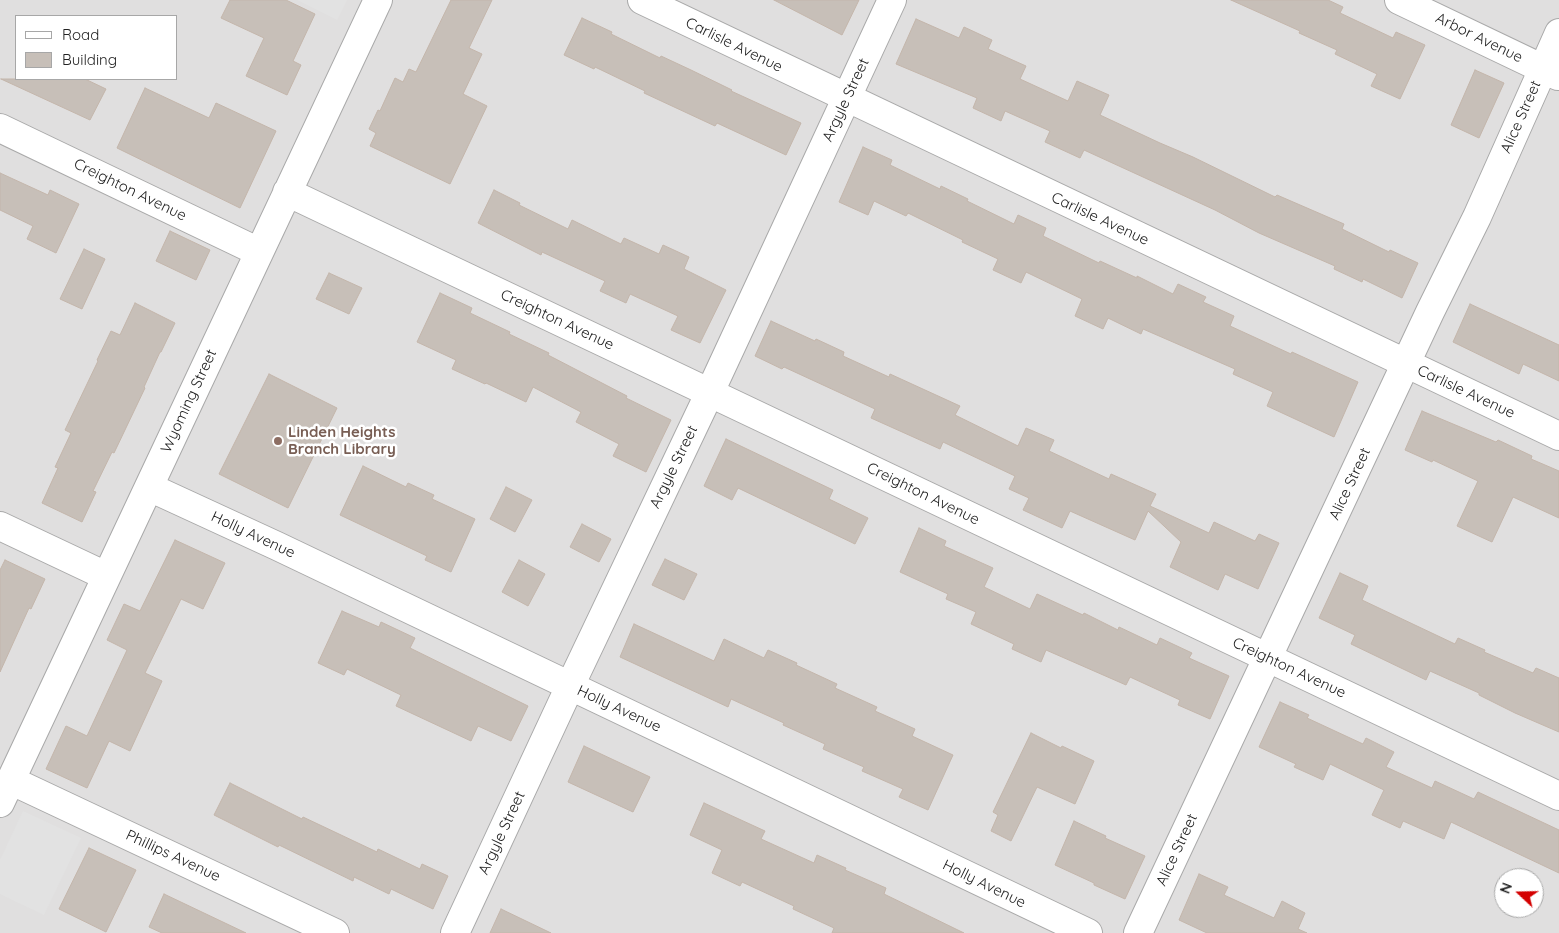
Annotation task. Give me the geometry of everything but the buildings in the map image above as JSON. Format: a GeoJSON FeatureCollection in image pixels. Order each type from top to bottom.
{"type":"FeatureCollection","features":[{"type":"Feature","properties":{"kind":"street","name":"Wyoming Street"},"geometry":{"type":"LineString","coordinates":[[5,792],[378,0]]}},
{"type":"Feature","properties":{"kind":"street","name":"Carlisle Avenue"},"geometry":{"type":"LineString","coordinates":[[642,0],[1559,436]]}},
{"type":"Feature","properties":{"kind":"street","name":"Argyle Street"},"geometry":{"type":"LineString","coordinates":[[456,933],[892,0]]}},
{"type":"Feature","properties":{"kind":"street","name":"Arbor Avenue"},"geometry":{"type":"LineString","coordinates":[[1399,0],[1551,73]]}},
{"type":"Feature","properties":{"kind":"street","name":"Alice Street"},"geometry":{"type":"LineString","coordinates":[[1138,933],[1406,364],[1477,217],[1551,73],[1559,33]]}},
{"type":"Feature","properties":{"kind":"street","name":"Creighton Avenue"},"geometry":{"type":"LineString","coordinates":[[0,128],[259,252]]}},
{"type":"Feature","properties":{"kind":"street","name":"Creighton Avenue"},"geometry":{"type":"LineString","coordinates":[[287,192],[1559,796]]}},
{"type":"Feature","properties":{"kind":"street","name":"Holly Avenue"},"geometry":{"type":"LineString","coordinates":[[148,487],[277,546],[1088,933]]}},
{"type":"Feature","properties":{"kind":"street"},"geometry":{"type":"LineString","coordinates":[[0,526],[106,576]]}},
{"type":"Feature","properties":{"kind":"street","name":"Phillips Avenue"},"geometry":{"type":"LineString","coordinates":[[5,792],[335,933]]}},
{"type":"Feature","properties":{"kind":"shaded area"},"geometry":{"type":"Polygon","coordinates":[[[0,0],[1559,0],[1559,933],[0,933],[0,0]]]}},
{"type":"Feature","properties":{"kind":"shaded area"},"geometry":{"type":"Polygon","coordinates":[[[297,0],[347,0],[337,20],[297,0]]]}},
{"type":"Feature","properties":{"kind":"shaded area"},"geometry":{"type":"Polygon","coordinates":[[[23,811],[81,838],[44,915],[0,894],[0,860],[23,811]]]}},
{"type":"Feature","properties":{"kind":"place","name":"Linden Heights Branch Library"},"geometry":{"type":"Point","coordinates":[278,441]}}]}
